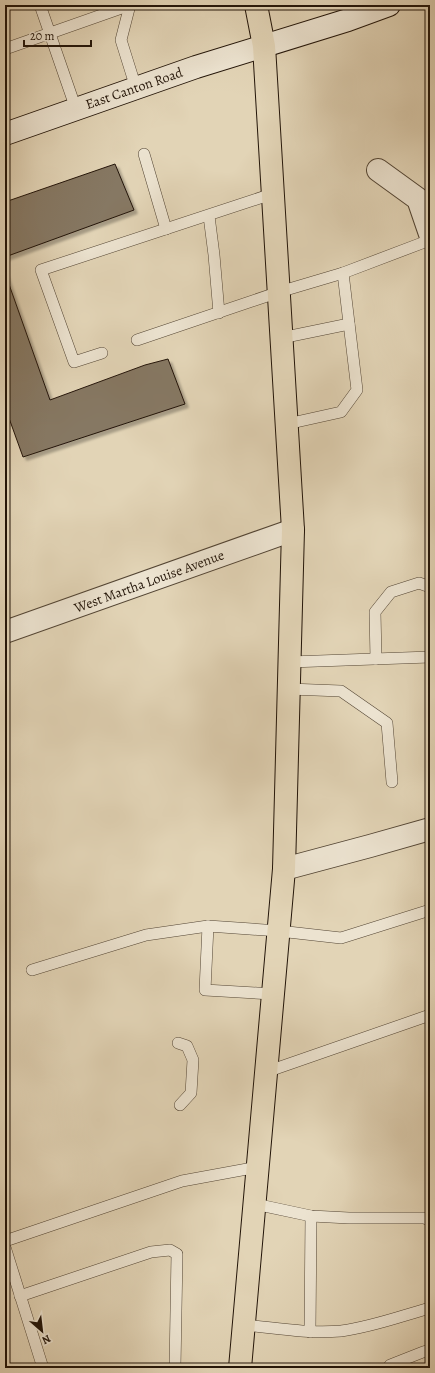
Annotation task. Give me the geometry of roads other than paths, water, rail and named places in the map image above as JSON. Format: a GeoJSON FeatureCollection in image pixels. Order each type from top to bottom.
{"type":"FeatureCollection","features":[{"type":"Feature","properties":{"kind":"main road"},"geometry":{"type":"LineString","coordinates":[[240,1368],[284,869],[293,530],[264,46],[256,5]]}},
{"type":"Feature","properties":{"kind":"street","name":"East Canton Road"},"geometry":{"type":"LineString","coordinates":[[5,134],[196,67],[348,20],[389,5]]}},
{"type":"Feature","properties":{"kind":"street"},"geometry":{"type":"LineString","coordinates":[[378,170],[418,200],[430,234]]}},
{"type":"Feature","properties":{"kind":"street","name":"West Martha Louise Avenue"},"geometry":{"type":"LineString","coordinates":[[5,632],[293,530]]}},
{"type":"Feature","properties":{"kind":"street"},"geometry":{"type":"LineString","coordinates":[[284,869],[430,829]]}},
{"type":"Feature","properties":{"kind":"lane"},"geometry":{"type":"LineString","coordinates":[[40,5],[76,109]]}},
{"type":"Feature","properties":{"kind":"lane"},"geometry":{"type":"LineString","coordinates":[[5,49],[130,5]]}},
{"type":"Feature","properties":{"kind":"lane"},"geometry":{"type":"LineString","coordinates":[[130,5],[121,40],[136,88]]}},
{"type":"Feature","properties":{"kind":"lane"},"geometry":{"type":"LineString","coordinates":[[144,154],[166,229]]}},
{"type":"Feature","properties":{"kind":"lane"},"geometry":{"type":"LineString","coordinates":[[102,353],[74,362],[41,270],[209,216],[272,194]]}},
{"type":"Feature","properties":{"kind":"lane"},"geometry":{"type":"LineString","coordinates":[[209,216],[219,313]]}},
{"type":"Feature","properties":{"kind":"lane"},"geometry":{"type":"LineString","coordinates":[[137,340],[279,292],[343,273],[430,240]]}},
{"type":"Feature","properties":{"kind":"lane"},"geometry":{"type":"LineString","coordinates":[[287,424],[341,412],[357,390],[343,273]]}},
{"type":"Feature","properties":{"kind":"lane"},"geometry":{"type":"LineString","coordinates":[[281,338],[349,324]]}},
{"type":"Feature","properties":{"kind":"lane"},"geometry":{"type":"LineString","coordinates":[[376,659],[375,612],[391,592],[419,583],[430,587]]}},
{"type":"Feature","properties":{"kind":"lane"},"geometry":{"type":"LineString","coordinates":[[290,662],[430,657]]}},
{"type":"Feature","properties":{"kind":"lane"},"geometry":{"type":"LineString","coordinates":[[289,689],[341,691],[387,723],[392,782]]}},
{"type":"Feature","properties":{"kind":"lane"},"geometry":{"type":"LineString","coordinates":[[32,970],[146,935],[208,926],[279,931],[341,938],[430,910]]}},
{"type":"Feature","properties":{"kind":"lane"},"geometry":{"type":"LineString","coordinates":[[208,926],[205,990],[273,994]]}},
{"type":"Feature","properties":{"kind":"lane"},"geometry":{"type":"LineString","coordinates":[[266,1072],[430,1015]]}},
{"type":"Feature","properties":{"kind":"lane"},"geometry":{"type":"LineString","coordinates":[[178,1043],[187,1046],[193,1060],[191,1093],[180,1105]]}},
{"type":"Feature","properties":{"kind":"lane"},"geometry":{"type":"LineString","coordinates":[[5,1241],[182,1180],[258,1167]]}},
{"type":"Feature","properties":{"kind":"lane"},"geometry":{"type":"LineString","coordinates":[[255,1204],[312,1216],[349,1218],[424,1218],[430,1220]]}},
{"type":"Feature","properties":{"kind":"lane"},"geometry":{"type":"LineString","coordinates":[[310,1332],[312,1216]]}},
{"type":"Feature","properties":{"kind":"lane"},"geometry":{"type":"LineString","coordinates":[[5,1247],[43,1368]]}},
{"type":"Feature","properties":{"kind":"lane"},"geometry":{"type":"LineString","coordinates":[[20,1296],[151,1252],[170,1250],[178,1254],[175,1368]]}},
{"type":"Feature","properties":{"kind":"lane"},"geometry":{"type":"LineString","coordinates":[[244,1325],[310,1332],[340,1331],[362,1327],[430,1308]]}},
{"type":"Feature","properties":{"kind":"lane"},"geometry":{"type":"LineString","coordinates":[[388,1368],[390,1365],[430,1350]]}}]}
